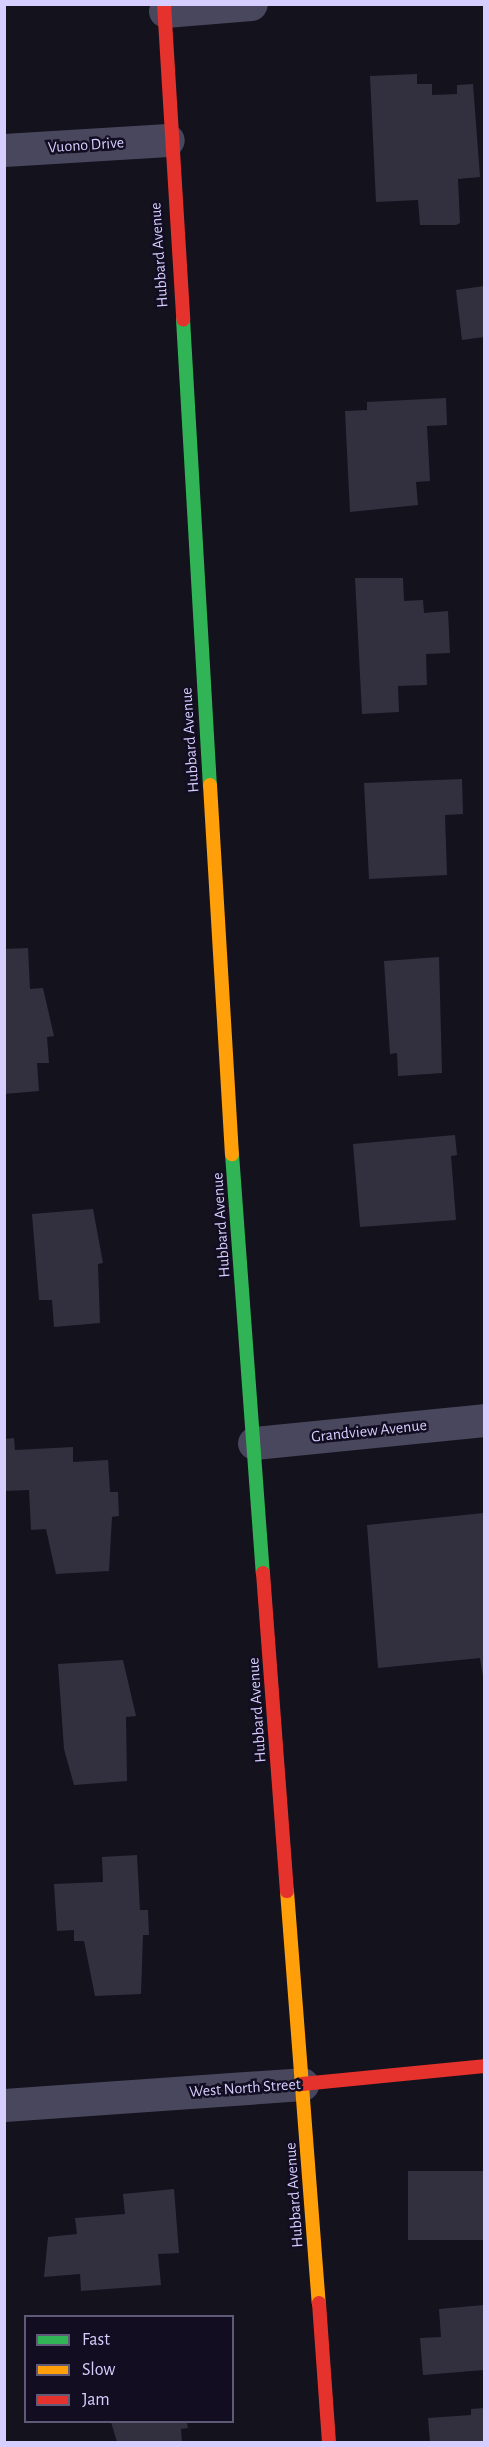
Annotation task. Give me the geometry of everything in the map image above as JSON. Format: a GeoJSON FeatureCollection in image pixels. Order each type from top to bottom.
{"type":"FeatureCollection","features":[{"type":"Feature","properties":{"kind":"street"},"geometry":{"type":"LineString","coordinates":[[164,8],[251,4]]}},
{"type":"Feature","properties":{"kind":"street","name":"Hubbard Avenue"},"geometry":{"type":"LineString","coordinates":[[164,8],[168,140],[254,1443],[329,2442]]}},
{"type":"Feature","properties":{"kind":"street","name":"Vuono Drive"},"geometry":{"type":"LineString","coordinates":[[4,150],[168,140]]}},
{"type":"Feature","properties":{"kind":"street","name":"Grandview Avenue"},"geometry":{"type":"LineString","coordinates":[[254,1443],[484,1420]]}},
{"type":"Feature","properties":{"kind":"street","name":"West North Street"},"geometry":{"type":"LineString","coordinates":[[4,2104],[302,2084],[484,2066]]}},
{"type":"Feature","properties":{"kind":"building"},"geometry":{"type":"Polygon","coordinates":[[[417,74],[417,84],[432,84],[432,95],[457,94],[457,85],[473,84],[480,177],[458,179],[460,223],[456,225],[420,225],[418,200],[376,202],[370,76],[417,74]]]}},
{"type":"Feature","properties":{"kind":"building"},"geometry":{"type":"Polygon","coordinates":[[[484,286],[484,337],[462,340],[456,290],[484,286]]]}},
{"type":"Feature","properties":{"kind":"building"},"geometry":{"type":"Polygon","coordinates":[[[446,398],[447,425],[427,426],[430,481],[416,482],[418,505],[350,512],[345,411],[367,410],[367,402],[446,398]]]}},
{"type":"Feature","properties":{"kind":"building"},"geometry":{"type":"Polygon","coordinates":[[[355,578],[403,578],[404,601],[423,600],[424,613],[448,611],[450,653],[426,654],[427,685],[398,686],[399,712],[362,714],[355,578]]]}},
{"type":"Feature","properties":{"kind":"building"},"geometry":{"type":"Polygon","coordinates":[[[462,779],[463,814],[445,815],[447,875],[369,879],[364,783],[462,779]]]}},
{"type":"Feature","properties":{"kind":"building"},"geometry":{"type":"Polygon","coordinates":[[[28,948],[30,989],[43,988],[54,1036],[47,1037],[49,1063],[37,1063],[39,1091],[4,1094],[4,949],[28,948]]]}},
{"type":"Feature","properties":{"kind":"building"},"geometry":{"type":"Polygon","coordinates":[[[439,957],[442,1073],[398,1076],[397,1053],[390,1054],[384,961],[439,957]]]}},
{"type":"Feature","properties":{"kind":"building"},"geometry":{"type":"Polygon","coordinates":[[[455,1135],[457,1155],[451,1156],[456,1220],[360,1227],[353,1144],[455,1135]]]}},
{"type":"Feature","properties":{"kind":"building"},"geometry":{"type":"Polygon","coordinates":[[[93,1209],[103,1263],[98,1264],[100,1323],[54,1327],[52,1300],[39,1300],[32,1214],[93,1209]]]}},
{"type":"Feature","properties":{"kind":"building"},"geometry":{"type":"Polygon","coordinates":[[[14,1438],[15,1450],[73,1447],[73,1462],[108,1460],[110,1492],[118,1492],[119,1516],[112,1517],[109,1571],[56,1574],[46,1529],[31,1530],[29,1490],[4,1491],[4,1439],[14,1438]]]}},
{"type":"Feature","properties":{"kind":"building"},"geometry":{"type":"Polygon","coordinates":[[[484,1513],[484,1683],[480,1658],[378,1668],[367,1525],[484,1513]]]}},
{"type":"Feature","properties":{"kind":"building"},"geometry":{"type":"Polygon","coordinates":[[[123,1660],[136,1716],[126,1717],[127,1781],[74,1785],[64,1749],[58,1664],[123,1660]]]}},
{"type":"Feature","properties":{"kind":"building"},"geometry":{"type":"Polygon","coordinates":[[[137,1855],[140,1910],[148,1910],[149,1935],[143,1935],[141,1994],[95,1996],[84,1941],[74,1941],[74,1930],[57,1931],[54,1884],[103,1882],[102,1857],[137,1855]]]}},
{"type":"Feature","properties":{"kind":"building"},"geometry":{"type":"Polygon","coordinates":[[[408,2171],[484,2171],[484,2240],[408,2240],[408,2171]]]}},
{"type":"Feature","properties":{"kind":"building"},"geometry":{"type":"Polygon","coordinates":[[[174,2189],[179,2253],[158,2254],[161,2285],[81,2291],[80,2274],[44,2277],[48,2237],[77,2234],[75,2218],[125,2214],[123,2194],[174,2189]]]}},
{"type":"Feature","properties":{"kind":"building"},"geometry":{"type":"Polygon","coordinates":[[[484,2305],[484,2370],[423,2375],[420,2338],[441,2337],[439,2309],[484,2305]]]}},
{"type":"Feature","properties":{"kind":"building"},"geometry":{"type":"Polygon","coordinates":[[[484,2408],[484,2442],[430,2442],[428,2418],[471,2415],[471,2409],[484,2408]]]}},
{"type":"Feature","properties":{"kind":"building"},"geometry":{"type":"Polygon","coordinates":[[[111,2423],[187,2423],[188,2428],[181,2429],[182,2442],[117,2442],[111,2423]]]}},
{"type":"Feature","properties":{"kind":"traffic: fast"},"geometry":{"type":"LineString","coordinates":[[183,319],[210,785]]}},
{"type":"Feature","properties":{"kind":"traffic: fast"},"geometry":{"type":"LineString","coordinates":[[232,1154],[263,1573]]}},
{"type":"Feature","properties":{"kind":"traffic: slow"},"geometry":{"type":"LineString","coordinates":[[210,785],[232,1154]]}},
{"type":"Feature","properties":{"kind":"traffic: slow"},"geometry":{"type":"LineString","coordinates":[[287,1891],[319,2303]]}},
{"type":"Feature","properties":{"kind":"traffic: jam"},"geometry":{"type":"LineString","coordinates":[[164,4],[183,319]]}},
{"type":"Feature","properties":{"kind":"traffic: jam"},"geometry":{"type":"LineString","coordinates":[[263,1573],[287,1891]]}},
{"type":"Feature","properties":{"kind":"traffic: jam"},"geometry":{"type":"LineString","coordinates":[[302,2084],[484,2066]]}},
{"type":"Feature","properties":{"kind":"traffic: jam"},"geometry":{"type":"LineString","coordinates":[[319,2303],[329,2442]]}}]}
